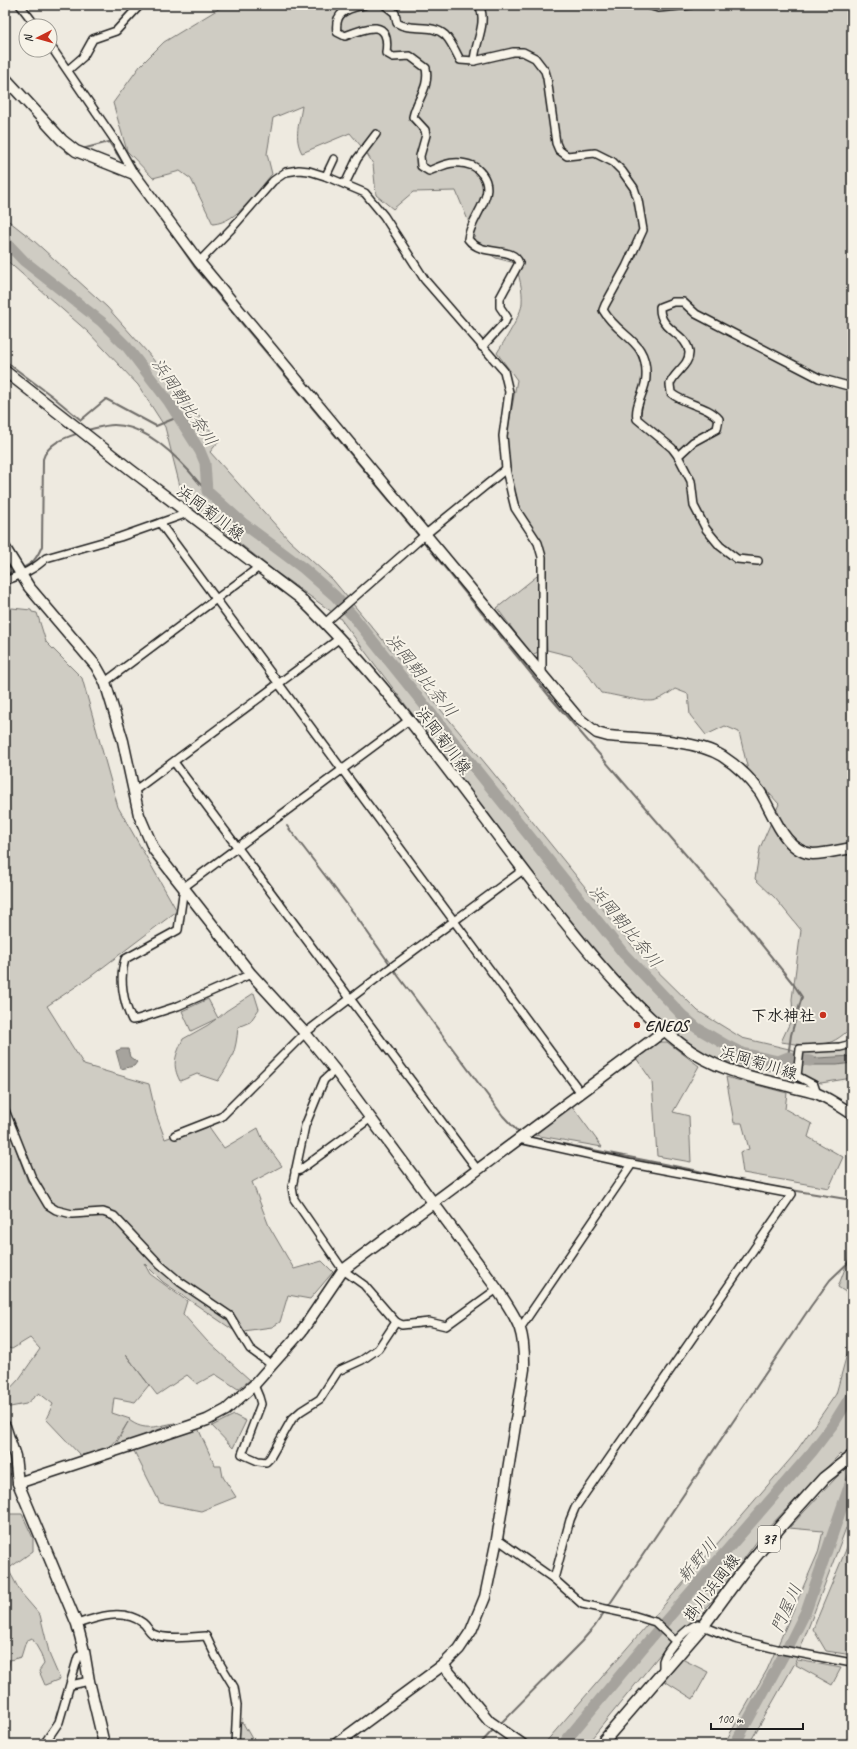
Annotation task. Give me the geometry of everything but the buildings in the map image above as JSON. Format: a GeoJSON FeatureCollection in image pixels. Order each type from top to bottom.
{"type":"FeatureCollection","features":[{"type":"Feature","properties":{"kind":"main road","name":"掛川浜岡線"},"geometry":{"type":"LineString","coordinates":[[601,1744],[703,1626],[741,1574],[779,1528],[824,1478],[849,1459]]}},
{"type":"Feature","properties":{"kind":"street"},"geometry":{"type":"LineString","coordinates":[[20,5],[30,18]]}},
{"type":"Feature","properties":{"kind":"street"},"geometry":{"type":"LineString","coordinates":[[68,70],[83,57],[93,39],[116,31],[140,5]]}},
{"type":"Feature","properties":{"kind":"street"},"geometry":{"type":"LineString","coordinates":[[364,5],[347,9],[338,18],[336,25],[337,32],[345,36],[364,28],[377,27],[385,33],[388,42],[386,53],[393,57],[410,56],[426,68],[428,77],[414,110],[413,117],[425,130],[426,135],[420,156],[421,166],[429,171],[448,162],[468,164],[477,168],[486,179],[488,188],[486,199],[469,229],[468,239],[473,246],[479,249],[512,255],[517,258],[519,263],[500,298],[500,307],[507,318],[482,347]]}},
{"type":"Feature","properties":{"kind":"street"},"geometry":{"type":"LineString","coordinates":[[385,5],[394,13],[397,23],[404,27],[434,29],[445,36],[460,60],[474,61],[523,52],[535,58],[545,71],[556,143],[559,150],[567,156],[595,153],[607,159],[622,171],[634,188],[643,230],[626,267],[604,305],[603,310],[641,350],[647,367],[646,382],[636,413],[637,419],[672,448],[678,456],[691,481],[694,506],[706,529],[720,546],[737,559],[758,561]]}},
{"type":"Feature","properties":{"kind":"street"},"geometry":{"type":"LineString","coordinates":[[474,61],[474,52],[482,26],[482,12],[479,5]]}},
{"type":"Feature","properties":{"kind":"street"},"geometry":{"type":"LineString","coordinates":[[648,5],[658,8],[690,5]]}},
{"type":"Feature","properties":{"kind":"street"},"geometry":{"type":"LineString","coordinates":[[58,56],[116,142],[134,174],[199,262],[578,718],[597,733],[608,736],[696,746],[716,753],[730,761],[744,773],[759,791],[782,831],[799,850],[812,854],[852,848]]}},
{"type":"Feature","properties":{"kind":"street"},"geometry":{"type":"LineString","coordinates":[[5,78],[62,140],[82,153],[134,174]]}},
{"type":"Feature","properties":{"kind":"street"},"geometry":{"type":"LineString","coordinates":[[345,184],[357,159],[376,134]]}},
{"type":"Feature","properties":{"kind":"street"},"geometry":{"type":"LineString","coordinates":[[326,176],[334,159]]}},
{"type":"Feature","properties":{"kind":"street"},"geometry":{"type":"LineString","coordinates":[[199,262],[232,228],[272,181],[286,172],[299,170],[326,176],[366,193],[371,199],[389,223],[425,280],[504,371],[507,381],[508,404],[503,436],[506,469],[515,508],[538,542],[542,557],[542,674]]}},
{"type":"Feature","properties":{"kind":"street"},"geometry":{"type":"LineString","coordinates":[[678,456],[693,442],[717,429],[720,419],[713,412],[678,399],[671,393],[670,384],[688,360],[689,352],[686,342],[670,330],[660,316],[660,307],[668,303],[683,302],[696,314],[819,378],[852,387]]}},
{"type":"Feature","properties":{"kind":"street","name":"浜岡菊川線"},"geometry":{"type":"LineString","coordinates":[[5,370],[259,568],[329,620],[340,638],[409,720],[523,870],[604,970],[664,1031],[682,1045],[712,1064],[743,1075],[817,1094],[852,1114]]}},
{"type":"Feature","properties":{"kind":"street"},"geometry":{"type":"LineString","coordinates":[[329,620],[426,534],[506,469]]}},
{"type":"Feature","properties":{"kind":"street"},"geometry":{"type":"LineString","coordinates":[[5,581],[21,575],[39,565],[46,558],[120,537],[188,513]]}},
{"type":"Feature","properties":{"kind":"street"},"geometry":{"type":"LineString","coordinates":[[160,523],[216,601],[582,1093]]}},
{"type":"Feature","properties":{"kind":"street"},"geometry":{"type":"LineString","coordinates":[[5,548],[29,587],[96,666],[105,682],[123,741],[138,815],[154,850],[251,974],[305,1033],[335,1070],[497,1288],[515,1315],[520,1327],[524,1354],[524,1369],[497,1539],[485,1597],[471,1631],[459,1649],[443,1665],[336,1744]]}},
{"type":"Feature","properties":{"kind":"street"},"geometry":{"type":"LineString","coordinates":[[105,682],[259,568]]}},
{"type":"Feature","properties":{"kind":"street"},"geometry":{"type":"LineString","coordinates":[[134,791],[279,685],[340,638]]}},
{"type":"Feature","properties":{"kind":"street"},"geometry":{"type":"LineString","coordinates":[[251,974],[178,1006],[138,1019],[132,1020],[126,1007],[122,970],[125,959],[178,930],[184,888],[238,846],[409,720]]}},
{"type":"Feature","properties":{"kind":"street"},"geometry":{"type":"LineString","coordinates":[[174,762],[477,1169]]}},
{"type":"Feature","properties":{"kind":"street"},"geometry":{"type":"LineString","coordinates":[[175,1135],[221,1117],[305,1033],[523,870]]}},
{"type":"Feature","properties":{"kind":"street"},"geometry":{"type":"LineString","coordinates":[[18,1483],[207,1420],[226,1410],[254,1385],[301,1332],[343,1270],[664,1031]]}},
{"type":"Feature","properties":{"kind":"street"},"geometry":{"type":"LineString","coordinates":[[817,1094],[814,1085],[797,1076],[800,1049],[840,1047],[852,1044]]}},
{"type":"Feature","properties":{"kind":"street"},"geometry":{"type":"LineString","coordinates":[[335,1070],[324,1080],[305,1126],[292,1187],[294,1199],[343,1270],[364,1285],[396,1322],[402,1325],[429,1322],[446,1326],[497,1288]]}},
{"type":"Feature","properties":{"kind":"street"},"geometry":{"type":"LineString","coordinates":[[5,1110],[32,1178],[48,1205],[56,1210],[72,1214],[103,1212],[114,1216],[160,1265],[180,1282],[230,1316],[250,1349],[272,1365]]}},
{"type":"Feature","properties":{"kind":"street"},"geometry":{"type":"LineString","coordinates":[[295,1171],[300,1170],[371,1118]]}},
{"type":"Feature","properties":{"kind":"street"},"geometry":{"type":"LineString","coordinates":[[519,1139],[632,1164],[792,1194],[575,1508],[570,1520],[554,1579]]}},
{"type":"Feature","properties":{"kind":"street"},"geometry":{"type":"LineString","coordinates":[[520,1327],[632,1164]]}},
{"type":"Feature","properties":{"kind":"street"},"geometry":{"type":"LineString","coordinates":[[254,1385],[260,1404],[242,1454],[258,1461],[266,1462],[270,1458],[292,1419],[301,1411],[320,1399],[338,1370],[362,1360],[378,1349],[396,1322]]}},
{"type":"Feature","properties":{"kind":"street"},"geometry":{"type":"LineString","coordinates":[[5,1426],[15,1456],[18,1483],[77,1624],[104,1744]]}},
{"type":"Feature","properties":{"kind":"street"},"geometry":{"type":"LineString","coordinates":[[497,1539],[554,1579],[582,1604],[613,1610],[654,1622],[675,1641]]}},
{"type":"Feature","properties":{"kind":"street"},"geometry":{"type":"LineString","coordinates":[[77,1624],[115,1614],[127,1616],[142,1623],[153,1634],[163,1637],[206,1636],[216,1657],[234,1687],[237,1705],[235,1744]]}},
{"type":"Feature","properties":{"kind":"street"},"geometry":{"type":"LineString","coordinates":[[663,1671],[663,1660],[675,1641],[692,1626],[698,1624],[735,1639],[852,1663]]}},
{"type":"Feature","properties":{"kind":"street"},"geometry":{"type":"LineString","coordinates":[[44,1744],[59,1722],[78,1656],[84,1650]]}},
{"type":"Feature","properties":{"kind":"street"},"geometry":{"type":"LineString","coordinates":[[443,1665],[489,1721],[522,1744]]}},
{"type":"Feature","properties":{"kind":"street"},"geometry":{"type":"LineString","coordinates":[[70,1685],[89,1681]]}},
{"type":"Feature","properties":{"kind":"shaded area"},"geometry":{"type":"Polygon","coordinates":[[[225,5],[852,5],[852,700],[847,690],[852,704],[852,1026],[836,1040],[820,1045],[802,1045],[781,1042],[793,1016],[792,999],[801,930],[775,898],[755,879],[760,848],[779,804],[748,770],[739,732],[725,726],[706,735],[690,715],[688,694],[675,689],[661,698],[651,701],[637,700],[601,693],[582,666],[571,656],[547,650],[544,550],[514,505],[510,469],[507,434],[517,380],[497,353],[519,314],[522,303],[521,288],[515,263],[496,258],[479,247],[456,191],[413,192],[393,209],[376,195],[373,164],[366,152],[350,133],[302,153],[299,147],[298,135],[302,106],[273,118],[267,154],[272,174],[239,212],[222,222],[213,224],[191,179],[180,171],[153,178],[127,151],[113,103],[140,66],[164,42],[225,5]]]}},
{"type":"Feature","properties":{"kind":"shaded area"},"geometry":{"type":"Polygon","coordinates":[[[5,218],[33,240],[107,307],[147,352],[219,441],[210,452],[289,540],[333,580],[490,769],[635,949],[698,1011],[742,1038],[802,1052],[840,1051],[852,1048],[852,1078],[821,1083],[793,1073],[766,1070],[711,1058],[667,1027],[596,953],[532,876],[467,786],[339,617],[276,572],[215,524],[181,490],[165,427],[138,385],[88,332],[5,259],[5,218]]]}},
{"type":"Feature","properties":{"kind":"shaded area"},"geometry":{"type":"Polygon","coordinates":[[[542,572],[542,650],[532,655],[497,608],[542,572]]]}},
{"type":"Feature","properties":{"kind":"shaded area"},"geometry":{"type":"Polygon","coordinates":[[[12,608],[31,610],[32,612],[37,613],[46,642],[82,678],[118,807],[177,911],[90,977],[47,1006],[84,1065],[149,1084],[156,1114],[165,1139],[207,1124],[224,1148],[258,1128],[263,1140],[282,1166],[252,1182],[269,1226],[294,1269],[322,1261],[333,1272],[310,1299],[288,1295],[280,1322],[272,1327],[236,1332],[163,1282],[144,1263],[150,1274],[187,1301],[183,1314],[207,1341],[250,1380],[238,1389],[215,1374],[197,1384],[187,1375],[157,1395],[126,1355],[149,1385],[135,1402],[114,1398],[112,1413],[130,1419],[129,1420],[135,1424],[146,1427],[156,1427],[175,1423],[114,1447],[128,1422],[118,1438],[110,1447],[99,1452],[80,1455],[46,1419],[53,1404],[39,1393],[26,1404],[5,1408],[5,1394],[19,1379],[40,1349],[30,1338],[12,1349],[5,1347],[5,1120],[28,1182],[38,1190],[5,1098],[5,611],[12,608]]]}},
{"type":"Feature","properties":{"kind":"shaded area"},"geometry":{"type":"Polygon","coordinates":[[[254,993],[259,1009],[250,1022],[238,1027],[236,1043],[232,1056],[218,1081],[197,1074],[180,1081],[175,1064],[183,1039],[216,1019],[191,1031],[182,1011],[208,999],[218,1018],[254,993]]]}},
{"type":"Feature","properties":{"kind":"shaded area"},"geometry":{"type":"Polygon","coordinates":[[[658,1042],[667,1042],[699,1066],[673,1112],[689,1116],[691,1162],[657,1156],[652,1081],[636,1058],[658,1042]]]}},
{"type":"Feature","properties":{"kind":"shaded area"},"geometry":{"type":"Polygon","coordinates":[[[128,1049],[130,1057],[137,1062],[134,1066],[121,1069],[116,1051],[128,1049]]]}},
{"type":"Feature","properties":{"kind":"shaded area"},"geometry":{"type":"Polygon","coordinates":[[[852,1056],[852,1063],[837,1065],[801,1065],[801,1059],[852,1056]]]}},
{"type":"Feature","properties":{"kind":"shaded area"},"geometry":{"type":"Polygon","coordinates":[[[726,1077],[787,1093],[785,1109],[812,1124],[808,1137],[843,1157],[829,1188],[743,1173],[740,1152],[749,1149],[742,1123],[734,1123],[726,1077]]]}},
{"type":"Feature","properties":{"kind":"shaded area"},"geometry":{"type":"Polygon","coordinates":[[[572,1106],[602,1147],[534,1135],[572,1106]]]}},
{"type":"Feature","properties":{"kind":"shaded area"},"geometry":{"type":"Polygon","coordinates":[[[852,1250],[852,1529],[846,1528],[795,1663],[749,1744],[724,1744],[767,1670],[818,1553],[823,1531],[789,1528],[849,1464],[840,1454],[763,1533],[715,1598],[670,1642],[587,1744],[544,1744],[793,1456],[836,1394],[847,1354],[850,1295],[838,1287],[852,1250]]]}},
{"type":"Feature","properties":{"kind":"shaded area"},"geometry":{"type":"Polygon","coordinates":[[[234,1415],[246,1421],[233,1448],[212,1426],[234,1415]]]}},
{"type":"Feature","properties":{"kind":"shaded area"},"geometry":{"type":"Polygon","coordinates":[[[198,1428],[215,1466],[221,1466],[223,1477],[236,1497],[201,1511],[160,1503],[133,1449],[198,1428]]]}},
{"type":"Feature","properties":{"kind":"shaded area"},"geometry":{"type":"Polygon","coordinates":[[[5,1514],[22,1514],[33,1538],[33,1551],[8,1569],[21,1593],[40,1615],[50,1656],[60,1679],[45,1685],[39,1671],[44,1664],[41,1654],[32,1638],[26,1641],[21,1657],[10,1660],[5,1689],[5,1514]]]}},
{"type":"Feature","properties":{"kind":"shaded area"},"geometry":{"type":"Polygon","coordinates":[[[852,1535],[852,1655],[826,1651],[813,1629],[852,1535]]]}},
{"type":"Feature","properties":{"kind":"shaded area"},"geometry":{"type":"Polygon","coordinates":[[[682,1659],[708,1672],[693,1699],[663,1680],[682,1659]]]}},
{"type":"Feature","properties":{"kind":"shaded area"},"geometry":{"type":"Polygon","coordinates":[[[798,1660],[841,1668],[832,1685],[796,1665],[798,1660]]]}},
{"type":"Feature","properties":{"kind":"shaded area"},"geometry":{"type":"Polygon","coordinates":[[[240,1722],[243,1723],[255,1744],[239,1744],[240,1722]]]}},
{"type":"Feature","properties":{"kind":"waterway"},"geometry":{"type":"LineString","coordinates":[[82,149],[109,142],[123,163]]}},
{"type":"Feature","properties":{"kind":"waterway"},"geometry":{"type":"LineString","coordinates":[[63,147],[68,153],[72,152]]}},
{"type":"Feature","properties":{"kind":"waterway"},"geometry":{"type":"LineString","coordinates":[[170,231],[194,266],[419,536]]}},
{"type":"Feature","properties":{"kind":"waterway","name":"浜岡朝比奈川"},"geometry":{"type":"LineString","coordinates":[[5,241],[24,261],[102,322],[127,347],[169,402],[200,451],[205,463],[207,491],[244,524],[303,568],[335,596],[353,616],[624,954],[683,1016],[697,1028],[742,1053],[778,1061],[788,1057],[810,1061]]}},
{"type":"Feature","properties":{"kind":"waterway"},"geometry":{"type":"LineString","coordinates":[[5,361],[81,420],[106,399],[156,426],[178,417]]}},
{"type":"Feature","properties":{"kind":"waterway"},"geometry":{"type":"LineString","coordinates":[[87,430],[114,425],[125,426],[145,434],[165,447],[207,491]]}},
{"type":"Feature","properties":{"kind":"waterway"},"geometry":{"type":"LineString","coordinates":[[20,569],[34,560],[42,546],[43,459],[45,453],[57,442],[79,433]]}},
{"type":"Feature","properties":{"kind":"waterway"},"geometry":{"type":"LineString","coordinates":[[424,542],[550,697],[741,919],[794,985],[802,997],[791,1035],[788,1057]]}},
{"type":"Feature","properties":{"kind":"waterway"},"geometry":{"type":"LineString","coordinates":[[5,575],[14,571]]}},
{"type":"Feature","properties":{"kind":"waterway"},"geometry":{"type":"LineString","coordinates":[[287,826],[356,916],[399,977],[503,1116],[520,1134]]}},
{"type":"Feature","properties":{"kind":"waterway"},"geometry":{"type":"LineString","coordinates":[[528,1137],[694,1170],[735,1180]]}},
{"type":"Feature","properties":{"kind":"waterway"},"geometry":{"type":"LineString","coordinates":[[767,1186],[852,1200]]}},
{"type":"Feature","properties":{"kind":"waterway"},"geometry":{"type":"LineString","coordinates":[[607,1608],[811,1306],[830,1280],[852,1259]]}},
{"type":"Feature","properties":{"kind":"waterway","name":"新野川"},"geometry":{"type":"LineString","coordinates":[[563,1744],[656,1632],[812,1452],[834,1423],[852,1394]]}},
{"type":"Feature","properties":{"kind":"waterway","name":"門屋川"},"geometry":{"type":"LineString","coordinates":[[735,1744],[806,1611],[852,1478]]}},
{"type":"Feature","properties":{"kind":"waterway"},"geometry":{"type":"LineString","coordinates":[[499,1725],[581,1642],[595,1626],[605,1611]]}},
{"type":"Feature","properties":{"kind":"waterway"},"geometry":{"type":"LineString","coordinates":[[480,1744],[494,1729]]}},
{"type":"Feature","properties":{"kind":"place","name":"下水神社"},"geometry":{"type":"Point","coordinates":[823,1015]}},
{"type":"Feature","properties":{"kind":"place","name":"ENEOS"},"geometry":{"type":"Point","coordinates":[637,1025]}}]}
